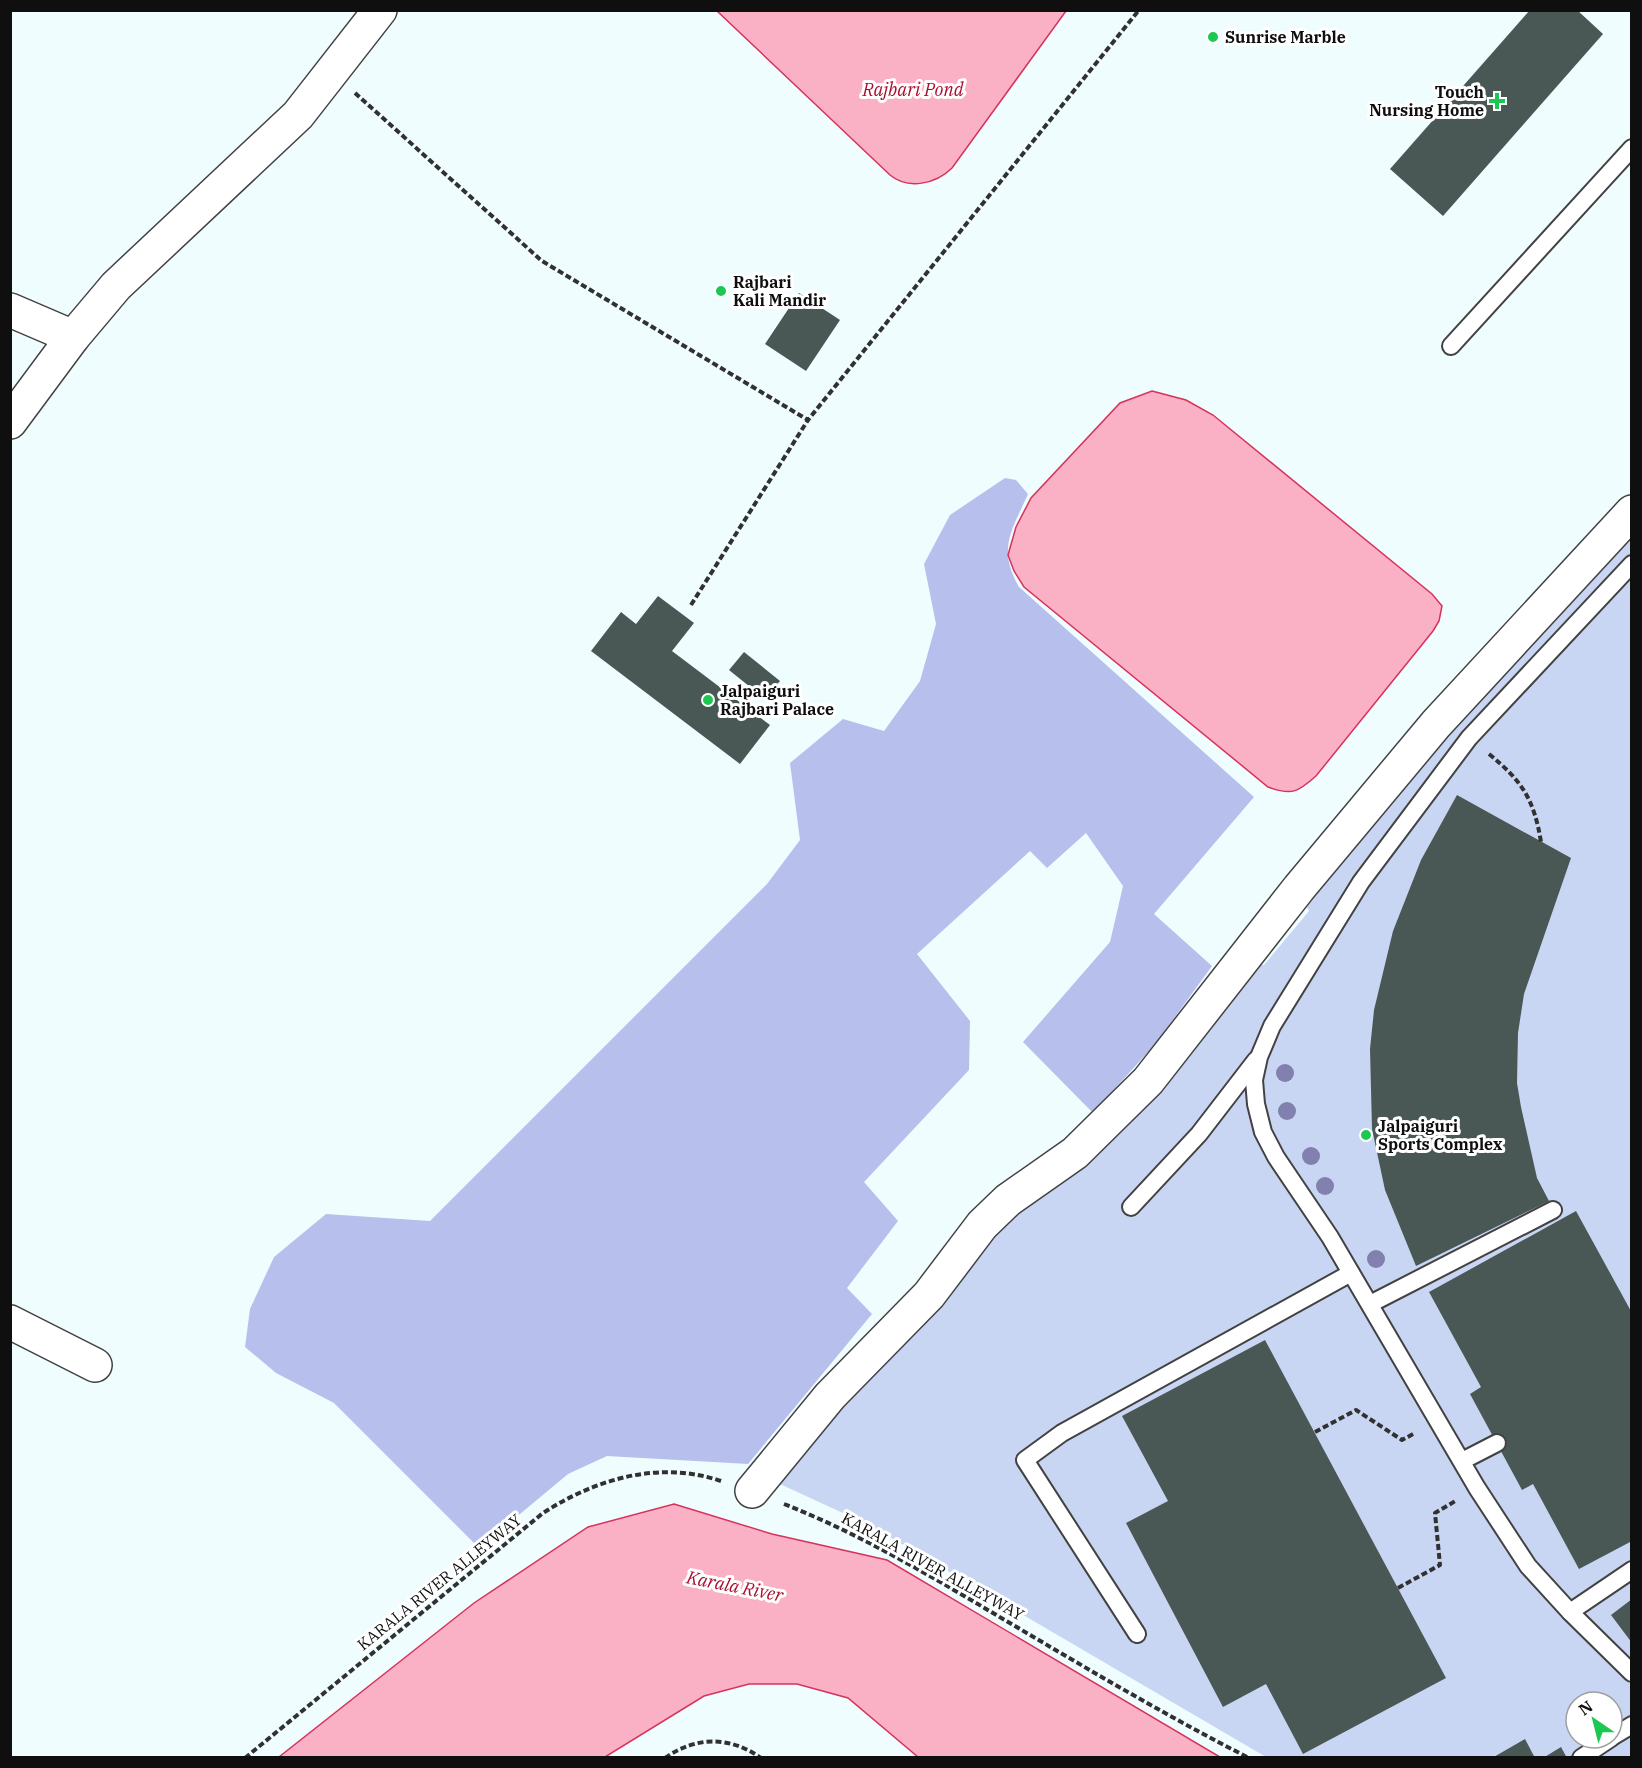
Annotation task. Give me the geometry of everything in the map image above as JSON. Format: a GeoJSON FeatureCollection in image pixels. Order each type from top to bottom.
{"type":"FeatureCollection","features":[{"type":"Feature","properties":{"kind":"street"},"geometry":{"type":"LineString","coordinates":[[10,422],[73,338],[116,286],[298,115],[380,10]]}},
{"type":"Feature","properties":{"kind":"street"},"geometry":{"type":"LineString","coordinates":[[10,310],[73,338]]}},
{"type":"Feature","properties":{"kind":"street"},"geometry":{"type":"LineString","coordinates":[[752,1491],[830,1395],[929,1295],[982,1225],[1008,1200],[1075,1153],[1148,1081],[1299,888],[1428,734],[1632,512]]}},
{"type":"Feature","properties":{"kind":"street"},"geometry":{"type":"LineString","coordinates":[[10,1322],[95,1365]]}},
{"type":"Feature","properties":{"kind":"lane"},"geometry":{"type":"LineString","coordinates":[[1451,346],[1632,148]]}},
{"type":"Feature","properties":{"kind":"lane"},"geometry":{"type":"LineString","coordinates":[[1632,564],[1470,738],[1361,882],[1272,1026],[1259,1057],[1254,1080],[1256,1104],[1263,1132],[1293,1186],[1330,1236],[1477,1488],[1528,1566],[1570,1612],[1632,1673]]}},
{"type":"Feature","properties":{"kind":"lane"},"geometry":{"type":"LineString","coordinates":[[1131,1207],[1200,1134],[1259,1057]]}},
{"type":"Feature","properties":{"kind":"lane"},"geometry":{"type":"LineString","coordinates":[[1370,1304],[1552,1210]]}},
{"type":"Feature","properties":{"kind":"lane"},"geometry":{"type":"LineString","coordinates":[[1137,1634],[1025,1460],[1062,1434],[1351,1273]]}},
{"type":"Feature","properties":{"kind":"lane"},"geometry":{"type":"LineString","coordinates":[[1462,1461],[1497,1443]]}},
{"type":"Feature","properties":{"kind":"lane"},"geometry":{"type":"LineString","coordinates":[[1570,1612],[1632,1570]]}},
{"type":"Feature","properties":{"kind":"path"},"geometry":{"type":"LineString","coordinates":[[691,605],[808,420],[1139,10]]}},
{"type":"Feature","properties":{"kind":"path"},"geometry":{"type":"LineString","coordinates":[[333,73],[443,175],[542,261],[808,420]]}},
{"type":"Feature","properties":{"kind":"path"},"geometry":{"type":"LineString","coordinates":[[1470,738],[1513,774],[1527,794],[1536,814],[1541,842]]}},
{"type":"Feature","properties":{"kind":"path"},"geometry":{"type":"LineString","coordinates":[[1315,1432],[1356,1410],[1402,1440],[1438,1420]]}},
{"type":"Feature","properties":{"kind":"path","name":"KARALA RIVER ALLEYWAY"},"geometry":{"type":"LineString","coordinates":[[245,1758],[543,1513],[567,1497],[592,1485],[619,1478],[664,1473],[714,1479],[752,1491],[857,1536],[917,1568],[1177,1721],[1249,1758]]}},
{"type":"Feature","properties":{"kind":"path"},"geometry":{"type":"LineString","coordinates":[[1398,1588],[1440,1565],[1435,1513],[1477,1488]]}},
{"type":"Feature","properties":{"kind":"path"},"geometry":{"type":"LineString","coordinates":[[665,1758],[692,1744],[725,1741],[745,1748],[761,1758]]}},
{"type":"Feature","properties":{"kind":"shaded area"},"geometry":{"type":"Polygon","coordinates":[[[1005,478],[1016,480],[1028,494],[1012,529],[1008,550],[1012,574],[1019,587],[1254,797],[1154,914],[1212,966],[1156,1043],[1093,1113],[1023,1042],[1110,942],[1123,886],[1086,833],[1047,868],[1030,851],[917,954],[970,1021],[969,1070],[864,1182],[898,1221],[847,1288],[872,1314],[748,1464],[607,1456],[568,1474],[479,1548],[334,1403],[276,1373],[245,1347],[250,1309],[274,1257],[326,1214],[430,1221],[767,884],[800,840],[790,763],[843,719],[884,731],[920,681],[936,624],[924,564],[950,515],[1005,478]]]}},
{"type":"Feature","properties":{"kind":"shaded area","name":"Jalpaiguri Sports Complex"},"geometry":{"type":"Polygon","coordinates":[[[1631,524],[1631,1757],[1266,1757],[871,1526],[769,1479],[986,1236],[1251,964],[1264,965],[1309,911],[1302,899],[1631,524]]]}},
{"type":"Feature","properties":{"kind":"water","name":"Rajbari Pond"},"geometry":{"type":"Polygon","coordinates":[[[717,11],[1066,11],[952,168],[938,178],[913,184],[897,180],[890,175],[717,11]]]}},
{"type":"Feature","properties":{"kind":"water"},"geometry":{"type":"Polygon","coordinates":[[[1152,391],[1186,400],[1213,415],[1432,594],[1442,606],[1439,621],[1433,631],[1316,776],[1294,791],[1268,787],[1024,587],[1008,555],[1016,527],[1031,498],[1120,403],[1152,391]]]}},
{"type":"Feature","properties":{"kind":"water","name":"Karala River"},"geometry":{"type":"Polygon","coordinates":[[[674,1504],[772,1534],[887,1560],[1220,1757],[918,1757],[848,1698],[797,1684],[749,1684],[704,1696],[605,1757],[279,1757],[474,1603],[588,1527],[674,1504]]]}},
{"type":"Feature","properties":{"kind":"building","name":"Touch Nursing Home"},"geometry":{"type":"Polygon","coordinates":[[[1530,10],[1577,10],[1603,34],[1443,216],[1390,169],[1530,10]]]}},
{"type":"Feature","properties":{"kind":"building"},"geometry":{"type":"Polygon","coordinates":[[[799,293],[840,320],[806,371],[765,344],[799,293]]]}},
{"type":"Feature","properties":{"kind":"building"},"geometry":{"type":"Polygon","coordinates":[[[658,596],[694,623],[672,651],[770,725],[740,764],[591,651],[621,612],[636,624],[658,596]]]}},
{"type":"Feature","properties":{"kind":"building"},"geometry":{"type":"Polygon","coordinates":[[[744,652],[780,681],[765,699],[729,670],[744,652]]]}},
{"type":"Feature","properties":{"kind":"building"},"geometry":{"type":"Polygon","coordinates":[[[1457,795],[1571,858],[1524,994],[1518,1033],[1517,1083],[1521,1107],[1537,1178],[1549,1201],[1416,1266],[1385,1190],[1372,1129],[1370,1049],[1374,1010],[1393,931],[1421,860],[1457,795]]]}},
{"type":"Feature","properties":{"kind":"building"},"geometry":{"type":"Polygon","coordinates":[[[1576,1211],[1632,1313],[1632,1541],[1579,1569],[1533,1484],[1522,1490],[1470,1394],[1481,1387],[1429,1292],[1576,1211]]]}},
{"type":"Feature","properties":{"kind":"building"},"geometry":{"type":"Polygon","coordinates":[[[1265,1340],[1446,1678],[1303,1754],[1266,1684],[1223,1707],[1126,1523],[1168,1501],[1122,1416],[1265,1340]]]}},
{"type":"Feature","properties":{"kind":"building"},"geometry":{"type":"Polygon","coordinates":[[[1632,1599],[1632,1643],[1611,1615],[1632,1599]]]}},
{"type":"Feature","properties":{"kind":"building"},"geometry":{"type":"Polygon","coordinates":[[[1525,1739],[1535,1758],[1492,1758],[1525,1739]]]}},
{"type":"Feature","properties":{"kind":"building"},"geometry":{"type":"Polygon","coordinates":[[[1561,1747],[1567,1758],[1543,1758],[1561,1747]]]}},
{"type":"Feature","properties":{"kind":"place","name":"Sunrise Marble"},"geometry":{"type":"Point","coordinates":[1213,37]}},
{"type":"Feature","properties":{"kind":"place","name":"Touch Nursing Home"},"geometry":{"type":"Point","coordinates":[1497,101]}},
{"type":"Feature","properties":{"kind":"place","name":"Rajbari Kali Mandir"},"geometry":{"type":"Point","coordinates":[721,291]}},
{"type":"Feature","properties":{"kind":"place","name":"Jalpaiguri Rajbari Palace"},"geometry":{"type":"Point","coordinates":[708,700]}},
{"type":"Feature","properties":{"kind":"place","name":"Jalpaiguri Sports Complex"},"geometry":{"type":"Point","coordinates":[1366,1135]}}]}
